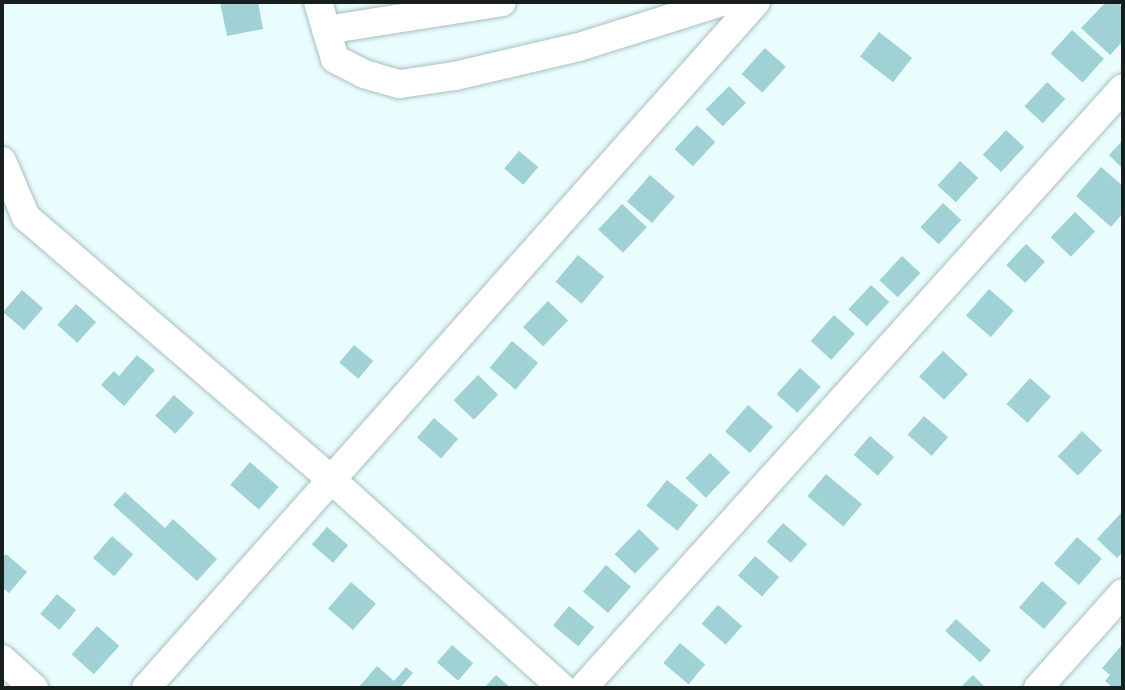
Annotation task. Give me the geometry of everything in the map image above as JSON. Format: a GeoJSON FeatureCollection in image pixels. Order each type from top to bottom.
{"type":"FeatureCollection","features":[{"type":"Feature","properties":{"kind":"street"},"geometry":{"type":"LineString","coordinates":[[318,2],[335,59],[364,74],[400,84],[579,47],[661,11],[722,2]]}},
{"type":"Feature","properties":{"kind":"street"},"geometry":{"type":"LineString","coordinates":[[326,30],[398,10],[502,2]]}},
{"type":"Feature","properties":{"kind":"street"},"geometry":{"type":"LineString","coordinates":[[146,688],[756,2]]}},
{"type":"Feature","properties":{"kind":"street"},"geometry":{"type":"LineString","coordinates":[[583,688],[1123,88]]}},
{"type":"Feature","properties":{"kind":"street"},"geometry":{"type":"LineString","coordinates":[[2,161],[26,217],[332,480],[562,688]]}},
{"type":"Feature","properties":{"kind":"street"},"geometry":{"type":"LineString","coordinates":[[1038,688],[1123,593]]}},
{"type":"Feature","properties":{"kind":"street"},"geometry":{"type":"LineString","coordinates":[[2,659],[34,688]]}},
{"type":"Feature","properties":{"kind":"building"},"geometry":{"type":"Polygon","coordinates":[[[220,2],[258,2],[263,29],[227,36],[220,2]]]}},
{"type":"Feature","properties":{"kind":"building"},"geometry":{"type":"Polygon","coordinates":[[[1106,2],[1117,2],[1123,8],[1123,41],[1110,55],[1081,28],[1106,2]]]}},
{"type":"Feature","properties":{"kind":"building"},"geometry":{"type":"Polygon","coordinates":[[[1072,30],[1104,59],[1083,83],[1051,54],[1072,30]]]}},
{"type":"Feature","properties":{"kind":"building"},"geometry":{"type":"Polygon","coordinates":[[[879,32],[912,58],[893,82],[860,56],[879,32]]]}},
{"type":"Feature","properties":{"kind":"building"},"geometry":{"type":"Polygon","coordinates":[[[765,48],[786,67],[762,93],[742,74],[765,48]]]}},
{"type":"Feature","properties":{"kind":"building"},"geometry":{"type":"Polygon","coordinates":[[[1047,82],[1065,99],[1043,123],[1024,106],[1047,82]]]}},
{"type":"Feature","properties":{"kind":"building"},"geometry":{"type":"Polygon","coordinates":[[[729,86],[746,103],[723,126],[706,109],[729,86]]]}},
{"type":"Feature","properties":{"kind":"building"},"geometry":{"type":"Polygon","coordinates":[[[697,125],[715,142],[693,166],[674,149],[697,125]]]}},
{"type":"Feature","properties":{"kind":"building"},"geometry":{"type":"Polygon","coordinates":[[[1006,130],[1024,147],[1001,172],[983,155],[1006,130]]]}},
{"type":"Feature","properties":{"kind":"building"},"geometry":{"type":"Polygon","coordinates":[[[1123,140],[1123,169],[1109,155],[1123,140]]]}},
{"type":"Feature","properties":{"kind":"building"},"geometry":{"type":"Polygon","coordinates":[[[519,151],[538,167],[523,185],[504,169],[519,151]]]}},
{"type":"Feature","properties":{"kind":"building"},"geometry":{"type":"Polygon","coordinates":[[[960,161],[978,178],[956,202],[937,185],[960,161]]]}},
{"type":"Feature","properties":{"kind":"building"},"geometry":{"type":"Polygon","coordinates":[[[1101,167],[1123,186],[1123,213],[1111,227],[1076,196],[1101,167]]]}},
{"type":"Feature","properties":{"kind":"building"},"geometry":{"type":"Polygon","coordinates":[[[650,175],[675,197],[652,223],[627,201],[650,175]]]}},
{"type":"Feature","properties":{"kind":"building"},"geometry":{"type":"Polygon","coordinates":[[[943,203],[961,220],[939,244],[920,227],[943,203]]]}},
{"type":"Feature","properties":{"kind":"building"},"geometry":{"type":"Polygon","coordinates":[[[622,204],[647,227],[623,253],[598,230],[622,204]]]}},
{"type":"Feature","properties":{"kind":"building"},"geometry":{"type":"Polygon","coordinates":[[[1075,212],[1095,231],[1071,257],[1051,237],[1075,212]]]}},
{"type":"Feature","properties":{"kind":"building"},"geometry":{"type":"Polygon","coordinates":[[[1026,244],[1045,262],[1025,283],[1006,265],[1026,244]]]}},
{"type":"Feature","properties":{"kind":"building"},"geometry":{"type":"Polygon","coordinates":[[[578,255],[604,277],[582,304],[556,282],[578,255]]]}},
{"type":"Feature","properties":{"kind":"building"},"geometry":{"type":"Polygon","coordinates":[[[902,256],[920,273],[898,297],[879,280],[902,256]]]}},
{"type":"Feature","properties":{"kind":"building"},"geometry":{"type":"Polygon","coordinates":[[[871,285],[889,302],[867,326],[848,309],[871,285]]]}},
{"type":"Feature","properties":{"kind":"building"},"geometry":{"type":"Polygon","coordinates":[[[989,289],[1014,311],[991,337],[966,315],[989,289]]]}},
{"type":"Feature","properties":{"kind":"building"},"geometry":{"type":"Polygon","coordinates":[[[22,290],[43,308],[24,330],[3,312],[22,290]]]}},
{"type":"Feature","properties":{"kind":"building"},"geometry":{"type":"Polygon","coordinates":[[[548,301],[568,320],[543,346],[523,327],[548,301]]]}},
{"type":"Feature","properties":{"kind":"building"},"geometry":{"type":"Polygon","coordinates":[[[76,304],[96,322],[77,343],[57,325],[76,304]]]}},
{"type":"Feature","properties":{"kind":"building"},"geometry":{"type":"Polygon","coordinates":[[[834,315],[855,334],[831,360],[811,341],[834,315]]]}},
{"type":"Feature","properties":{"kind":"building"},"geometry":{"type":"Polygon","coordinates":[[[512,341],[538,363],[516,390],[490,368],[512,341]]]}},
{"type":"Feature","properties":{"kind":"building"},"geometry":{"type":"Polygon","coordinates":[[[354,345],[373,361],[358,379],[339,363],[354,345]]]}},
{"type":"Feature","properties":{"kind":"building"},"geometry":{"type":"Polygon","coordinates":[[[943,351],[968,374],[944,400],[919,377],[943,351]]]}},
{"type":"Feature","properties":{"kind":"building"},"geometry":{"type":"Polygon","coordinates":[[[137,355],[155,370],[124,406],[101,385],[114,371],[119,376],[137,355]]]}},
{"type":"Feature","properties":{"kind":"building"},"geometry":{"type":"Polygon","coordinates":[[[800,368],[821,387],[797,413],[777,394],[800,368]]]}},
{"type":"Feature","properties":{"kind":"building"},"geometry":{"type":"Polygon","coordinates":[[[478,375],[498,394],[474,420],[454,400],[478,375]]]}},
{"type":"Feature","properties":{"kind":"building"},"geometry":{"type":"Polygon","coordinates":[[[1030,378],[1051,397],[1027,423],[1007,404],[1030,378]]]}},
{"type":"Feature","properties":{"kind":"building"},"geometry":{"type":"Polygon","coordinates":[[[174,395],[194,413],[175,434],[155,416],[174,395]]]}},
{"type":"Feature","properties":{"kind":"building"},"geometry":{"type":"Polygon","coordinates":[[[748,405],[773,427],[750,453],[725,431],[748,405]]]}},
{"type":"Feature","properties":{"kind":"building"},"geometry":{"type":"Polygon","coordinates":[[[924,416],[948,437],[932,456],[908,435],[924,416]]]}},
{"type":"Feature","properties":{"kind":"building"},"geometry":{"type":"Polygon","coordinates":[[[434,418],[458,439],[441,459],[417,438],[434,418]]]}},
{"type":"Feature","properties":{"kind":"building"},"geometry":{"type":"Polygon","coordinates":[[[1082,431],[1102,450],[1078,476],[1058,456],[1082,431]]]}},
{"type":"Feature","properties":{"kind":"building"},"geometry":{"type":"Polygon","coordinates":[[[870,436],[894,457],[878,476],[854,455],[870,436]]]}},
{"type":"Feature","properties":{"kind":"building"},"geometry":{"type":"Polygon","coordinates":[[[710,453],[730,472],[706,498],[686,478],[710,453]]]}},
{"type":"Feature","properties":{"kind":"building"},"geometry":{"type":"Polygon","coordinates":[[[250,462],[279,487],[259,510],[230,485],[250,462]]]}},
{"type":"Feature","properties":{"kind":"building"},"geometry":{"type":"Polygon","coordinates":[[[826,474],[862,504],[843,526],[807,496],[826,474]]]}},
{"type":"Feature","properties":{"kind":"building"},"geometry":{"type":"Polygon","coordinates":[[[667,480],[698,505],[677,531],[646,506],[667,480]]]}},
{"type":"Feature","properties":{"kind":"building"},"geometry":{"type":"Polygon","coordinates":[[[125,492],[165,528],[173,519],[217,559],[197,581],[113,505],[125,492]]]}},
{"type":"Feature","properties":{"kind":"building"},"geometry":{"type":"Polygon","coordinates":[[[1121,513],[1123,552],[1117,558],[1097,539],[1121,513]]]}},
{"type":"Feature","properties":{"kind":"building"},"geometry":{"type":"Polygon","coordinates":[[[783,523],[807,544],[791,563],[767,542],[783,523]]]}},
{"type":"Feature","properties":{"kind":"building"},"geometry":{"type":"Polygon","coordinates":[[[327,527],[348,545],[333,563],[312,544],[327,527]]]}},
{"type":"Feature","properties":{"kind":"building"},"geometry":{"type":"Polygon","coordinates":[[[639,529],[659,548],[635,574],[615,554],[639,529]]]}},
{"type":"Feature","properties":{"kind":"building"},"geometry":{"type":"Polygon","coordinates":[[[112,536],[133,554],[114,576],[93,558],[112,536]]]}},
{"type":"Feature","properties":{"kind":"building"},"geometry":{"type":"Polygon","coordinates":[[[1077,537],[1102,559],[1079,585],[1054,563],[1077,537]]]}},
{"type":"Feature","properties":{"kind":"building"},"geometry":{"type":"Polygon","coordinates":[[[6,554],[27,572],[9,593],[2,587],[2,559],[6,554]]]}},
{"type":"Feature","properties":{"kind":"building"},"geometry":{"type":"Polygon","coordinates":[[[755,556],[779,577],[762,597],[738,576],[755,556]]]}},
{"type":"Feature","properties":{"kind":"building"},"geometry":{"type":"Polygon","coordinates":[[[606,565],[631,587],[608,613],[583,591],[606,565]]]}},
{"type":"Feature","properties":{"kind":"building"},"geometry":{"type":"Polygon","coordinates":[[[1042,581],[1067,603],[1044,629],[1019,607],[1042,581]]]}},
{"type":"Feature","properties":{"kind":"building"},"geometry":{"type":"Polygon","coordinates":[[[351,582],[376,604],[353,630],[328,608],[351,582]]]}},
{"type":"Feature","properties":{"kind":"building"},"geometry":{"type":"Polygon","coordinates":[[[57,594],[76,610],[59,630],[40,614],[57,594]]]}},
{"type":"Feature","properties":{"kind":"building"},"geometry":{"type":"Polygon","coordinates":[[[718,605],[742,626],[726,645],[702,624],[718,605]]]}},
{"type":"Feature","properties":{"kind":"building"},"geometry":{"type":"Polygon","coordinates":[[[569,606],[594,627],[578,646],[553,625],[569,606]]]}},
{"type":"Feature","properties":{"kind":"building"},"geometry":{"type":"Polygon","coordinates":[[[956,619],[991,650],[980,662],[945,631],[956,619]]]}},
{"type":"Feature","properties":{"kind":"building"},"geometry":{"type":"Polygon","coordinates":[[[97,626],[119,646],[94,674],[72,654],[97,626]]]}},
{"type":"Feature","properties":{"kind":"building"},"geometry":{"type":"Polygon","coordinates":[[[680,643],[705,664],[689,684],[663,663],[680,643]]]}},
{"type":"Feature","properties":{"kind":"building"},"geometry":{"type":"Polygon","coordinates":[[[452,645],[473,663],[458,681],[437,662],[452,645]]]}},
{"type":"Feature","properties":{"kind":"building"},"geometry":{"type":"Polygon","coordinates":[[[1121,646],[1123,688],[1113,688],[1105,681],[1110,675],[1102,668],[1121,646]]]}},
{"type":"Feature","properties":{"kind":"building"},"geometry":{"type":"Polygon","coordinates":[[[377,666],[394,681],[406,667],[413,673],[400,688],[358,688],[377,666]]]}},
{"type":"Feature","properties":{"kind":"building"},"geometry":{"type":"Polygon","coordinates":[[[496,675],[511,688],[484,688],[496,675]]]}},
{"type":"Feature","properties":{"kind":"building"},"geometry":{"type":"Polygon","coordinates":[[[973,675],[986,688],[960,688],[973,675]]]}}]}
